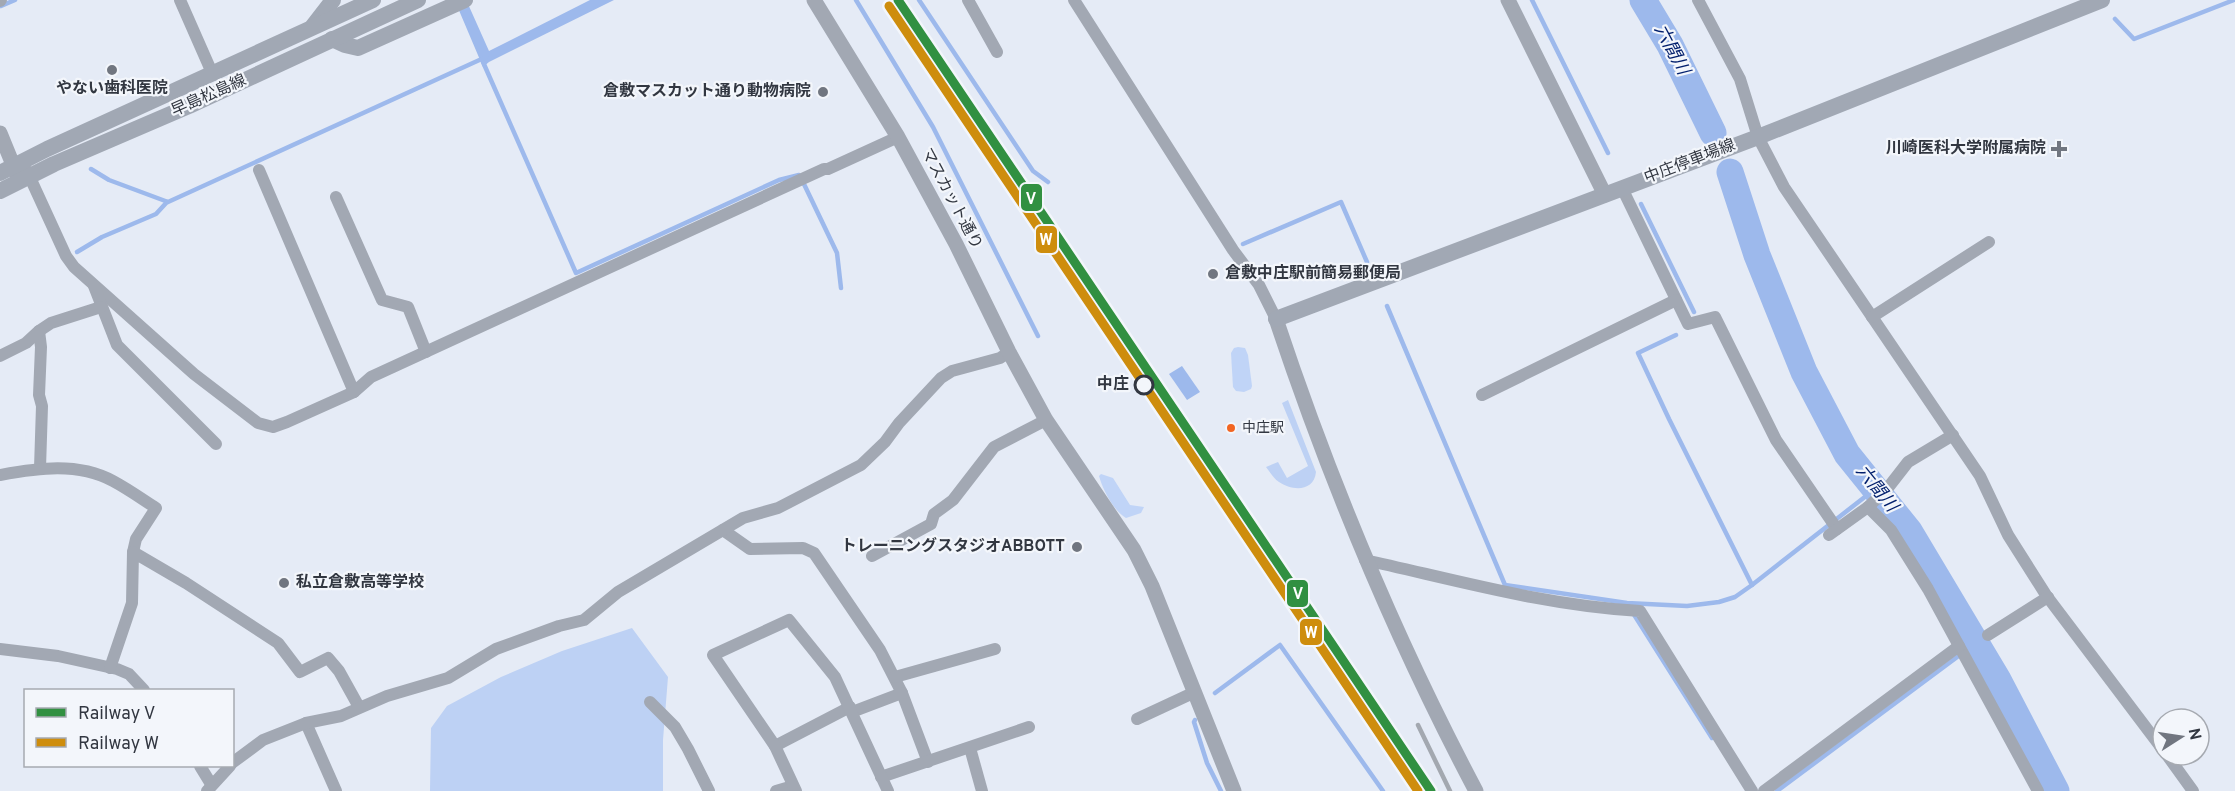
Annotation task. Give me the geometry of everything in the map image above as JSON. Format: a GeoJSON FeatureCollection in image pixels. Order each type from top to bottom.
{"type":"FeatureCollection","features":[{"type":"Feature","properties":{"kind":"main road"},"geometry":{"type":"LineString","coordinates":[[310,29],[333,0]]}},
{"type":"Feature","properties":{"kind":"main road","name":"早島松島線"},"geometry":{"type":"LineString","coordinates":[[0,191],[17,172],[47,149],[374,0]]}},
{"type":"Feature","properties":{"kind":"main road","name":"早島松島線"},"geometry":{"type":"LineString","coordinates":[[17,172],[332,39],[418,0]]}},
{"type":"Feature","properties":{"kind":"main road","name":"中庄停車場線"},"geometry":{"type":"LineString","coordinates":[[1276,319],[1758,136],[2102,0]]}},
{"type":"Feature","properties":{"kind":"main road"},"geometry":{"type":"LineString","coordinates":[[332,39],[358,48],[460,2]]}},
{"type":"Feature","properties":{"kind":"street"},"geometry":{"type":"LineString","coordinates":[[180,0],[213,75]]}},
{"type":"Feature","properties":{"kind":"street","name":"マスカット通り"},"geometry":{"type":"LineString","coordinates":[[814,0],[898,137],[956,244],[1009,352],[1046,420],[1134,550],[1152,586],[1196,692],[1234,791]]}},
{"type":"Feature","properties":{"kind":"street"},"geometry":{"type":"LineString","coordinates":[[968,0],[997,51]]}},
{"type":"Feature","properties":{"kind":"street"},"geometry":{"type":"LineString","coordinates":[[1074,0],[1227,240],[1259,285],[1276,319],[1304,402],[1365,560],[1476,791]]}},
{"type":"Feature","properties":{"kind":"street"},"geometry":{"type":"LineString","coordinates":[[1508,0],[1605,195]]}},
{"type":"Feature","properties":{"kind":"street"},"geometry":{"type":"LineString","coordinates":[[1698,0],[1740,79],[1758,136],[1784,187],[1980,476],[2008,535],[2048,597],[2151,734]]}},
{"type":"Feature","properties":{"kind":"street"},"geometry":{"type":"LineString","coordinates":[[0,133],[17,172],[66,256],[93,285],[194,374],[258,423],[273,427],[354,392],[371,377],[898,137]]}},
{"type":"Feature","properties":{"kind":"street"},"geometry":{"type":"LineString","coordinates":[[259,170],[354,392]]}},
{"type":"Feature","properties":{"kind":"street"},"geometry":{"type":"LineString","coordinates":[[1622,188],[1688,324],[1715,317],[1776,440],[1833,527],[1870,505],[1887,489],[1908,462],[1953,435]]}},
{"type":"Feature","properties":{"kind":"street"},"geometry":{"type":"LineString","coordinates":[[336,197],[382,300],[408,307],[426,352]]}},
{"type":"Feature","properties":{"kind":"street"},"geometry":{"type":"LineString","coordinates":[[1872,317],[1989,242]]}},
{"type":"Feature","properties":{"kind":"street"},"geometry":{"type":"LineString","coordinates":[[93,285],[117,345],[216,444]]}},
{"type":"Feature","properties":{"kind":"street"},"geometry":{"type":"LineString","coordinates":[[1482,395],[1676,300]]}},
{"type":"Feature","properties":{"kind":"street"},"geometry":{"type":"LineString","coordinates":[[0,356],[27,343],[51,323],[101,307]]}},
{"type":"Feature","properties":{"kind":"street"},"geometry":{"type":"LineString","coordinates":[[39,331],[41,347],[39,395],[42,406],[40,468]]}},
{"type":"Feature","properties":{"kind":"street"},"geometry":{"type":"LineString","coordinates":[[234,762],[263,740],[306,723],[341,716],[359,707],[448,678],[496,649],[559,626],[584,620],[618,592],[743,518],[778,508],[861,465],[885,442],[899,423],[941,378],[952,371],[1000,358],[1009,352]]}},
{"type":"Feature","properties":{"kind":"street"},"geometry":{"type":"LineString","coordinates":[[872,556],[931,524],[934,514],[953,500],[994,447],[1046,420]]}},
{"type":"Feature","properties":{"kind":"street"},"geometry":{"type":"LineString","coordinates":[[0,475],[59,467],[89,472],[111,480],[156,508],[136,538],[133,552],[132,603],[110,668]]}},
{"type":"Feature","properties":{"kind":"street"},"geometry":{"type":"LineString","coordinates":[[1870,505],[1891,530],[1928,589],[2038,791]]}},
{"type":"Feature","properties":{"kind":"street"},"geometry":{"type":"LineString","coordinates":[[723,530],[750,549],[803,548],[814,553],[880,650],[895,677],[928,762]]}},
{"type":"Feature","properties":{"kind":"street"},"geometry":{"type":"LineString","coordinates":[[133,552],[186,583],[278,643],[300,672],[328,658],[339,671],[359,707]]}},
{"type":"Feature","properties":{"kind":"street"},"geometry":{"type":"LineString","coordinates":[[1365,560],[1509,592],[1640,611],[1752,791]]}},
{"type":"Feature","properties":{"kind":"street"},"geometry":{"type":"LineString","coordinates":[[1988,635],[2048,597]]}},
{"type":"Feature","properties":{"kind":"street"},"geometry":{"type":"LineString","coordinates":[[776,791],[795,789],[774,746],[713,655],[789,620],[836,677],[888,791]]}},
{"type":"Feature","properties":{"kind":"street"},"geometry":{"type":"LineString","coordinates":[[0,649],[58,656],[110,668],[129,674],[143,689]]}},
{"type":"Feature","properties":{"kind":"street"},"geometry":{"type":"LineString","coordinates":[[895,677],[995,650]]}},
{"type":"Feature","properties":{"kind":"street"},"geometry":{"type":"LineString","coordinates":[[1764,791],[1962,650]]}},
{"type":"Feature","properties":{"kind":"street"},"geometry":{"type":"LineString","coordinates":[[1137,719],[1196,692]]}},
{"type":"Feature","properties":{"kind":"street"},"geometry":{"type":"LineString","coordinates":[[774,746],[851,710],[902,693]]}},
{"type":"Feature","properties":{"kind":"street"},"geometry":{"type":"LineString","coordinates":[[650,702],[675,728],[709,791]]}},
{"type":"Feature","properties":{"kind":"street"},"geometry":{"type":"LineString","coordinates":[[306,723],[336,791]]}},
{"type":"Feature","properties":{"kind":"street"},"geometry":{"type":"LineString","coordinates":[[881,777],[1029,727]]}},
{"type":"Feature","properties":{"kind":"street"},"geometry":{"type":"LineString","coordinates":[[970,747],[982,791]]}},
{"type":"Feature","properties":{"kind":"street"},"geometry":{"type":"LineString","coordinates":[[201,767],[209,788],[228,767]]}},
{"type":"Feature","properties":{"kind":"street"},"geometry":{"type":"LineString","coordinates":[[2176,767],[2193,791]]}},
{"type":"Feature","properties":{"kind":"shaded area"},"geometry":{"type":"Polygon","coordinates":[[[590,0],[614,0],[483,67],[458,8],[468,4],[489,51],[590,0]]]}},
{"type":"Feature","properties":{"kind":"shaded area"},"geometry":{"type":"Polygon","coordinates":[[[1234,348],[1245,348],[1248,355],[1252,386],[1244,392],[1236,391],[1233,387],[1231,353],[1234,348]]]}},
{"type":"Feature","properties":{"kind":"shaded area"},"geometry":{"type":"Polygon","coordinates":[[[1182,366],[1200,392],[1187,400],[1169,374],[1182,366]]]}},
{"type":"Feature","properties":{"kind":"shaded area"},"geometry":{"type":"Polygon","coordinates":[[[1288,400],[1316,472],[1311,483],[1302,488],[1284,485],[1273,477],[1266,467],[1278,462],[1287,478],[1308,466],[1282,403],[1288,400]]]}},
{"type":"Feature","properties":{"kind":"shaded area"},"geometry":{"type":"Polygon","coordinates":[[[1101,474],[1113,478],[1130,505],[1144,507],[1141,513],[1126,518],[1121,514],[1106,493],[1099,476],[1101,474]]]}},
{"type":"Feature","properties":{"kind":"shaded area"},"geometry":{"type":"Polygon","coordinates":[[[632,628],[668,677],[663,740],[663,791],[430,791],[431,728],[447,706],[501,677],[562,651],[632,628]]]}},
{"type":"Feature","properties":{"kind":"waterway"},"geometry":{"type":"LineString","coordinates":[[1,6],[15,0]]}},
{"type":"Feature","properties":{"kind":"waterway"},"geometry":{"type":"LineString","coordinates":[[856,0],[933,127],[1038,336]]}},
{"type":"Feature","properties":{"kind":"waterway"},"geometry":{"type":"LineString","coordinates":[[919,0],[1033,171],[1048,182]]}},
{"type":"Feature","properties":{"kind":"waterway"},"geometry":{"type":"LineString","coordinates":[[1532,0],[1608,153]]}},
{"type":"Feature","properties":{"kind":"waterway","name":"六間川"},"geometry":{"type":"LineString","coordinates":[[1643,0],[1670,45],[1713,133]]}},
{"type":"Feature","properties":{"kind":"waterway"},"geometry":{"type":"LineString","coordinates":[[2115,19],[2134,39],[2234,0]]}},
{"type":"Feature","properties":{"kind":"waterway"},"geometry":{"type":"LineString","coordinates":[[91,169],[109,180],[168,202],[486,57]]}},
{"type":"Feature","properties":{"kind":"waterway"},"geometry":{"type":"LineString","coordinates":[[483,62],[576,273],[779,180],[799,175]]}},
{"type":"Feature","properties":{"kind":"waterway","name":"六間川"},"geometry":{"type":"LineString","coordinates":[[1730,172],[1757,255],[1804,372],[1847,454],[1909,531],[1998,680],[2056,791]]}},
{"type":"Feature","properties":{"kind":"waterway"},"geometry":{"type":"LineString","coordinates":[[803,182],[837,253],[841,288]]}},
{"type":"Feature","properties":{"kind":"waterway"},"geometry":{"type":"LineString","coordinates":[[77,252],[102,237],[156,214],[167,202]]}},
{"type":"Feature","properties":{"kind":"waterway"},"geometry":{"type":"LineString","coordinates":[[1243,244],[1341,202],[1367,262]]}},
{"type":"Feature","properties":{"kind":"waterway"},"geometry":{"type":"LineString","coordinates":[[1641,204],[1694,312]]}},
{"type":"Feature","properties":{"kind":"waterway"},"geometry":{"type":"LineString","coordinates":[[1387,306],[1505,585],[1627,603],[1687,606],[1719,602],[1735,597],[1752,585],[1875,489]]}},
{"type":"Feature","properties":{"kind":"waterway"},"geometry":{"type":"LineString","coordinates":[[1676,335],[1638,353],[1752,585]]}},
{"type":"Feature","properties":{"kind":"waterway"},"geometry":{"type":"LineString","coordinates":[[1633,613],[1712,738]]}},
{"type":"Feature","properties":{"kind":"waterway"},"geometry":{"type":"LineString","coordinates":[[1777,791],[1976,643]]}},
{"type":"Feature","properties":{"kind":"waterway"},"geometry":{"type":"LineString","coordinates":[[1215,693],[1280,645],[1383,791]]}},
{"type":"Feature","properties":{"kind":"waterway"},"geometry":{"type":"LineString","coordinates":[[1195,720],[1207,763],[1221,791]]}},
{"type":"Feature","properties":{"kind":"railway"},"geometry":{"type":"LineString","coordinates":[[1418,725],[1450,791]]}},
{"type":"Feature","properties":{"kind":"rail line","name":"V"},"geometry":{"type":"LineString","coordinates":[[898,0],[1431,791]]}},
{"type":"Feature","properties":{"kind":"rail line","name":"W"},"geometry":{"type":"LineString","coordinates":[[889,6],[1418,791]]}},
{"type":"Feature","properties":{"kind":"place","name":"やない歯科医院"},"geometry":{"type":"Point","coordinates":[112,70]}},
{"type":"Feature","properties":{"kind":"place","name":"倉敷マスカット通り動物病院"},"geometry":{"type":"Point","coordinates":[823,92]}},
{"type":"Feature","properties":{"kind":"place","name":"川崎医科大学附属病院"},"geometry":{"type":"Point","coordinates":[2059,149]}},
{"type":"Feature","properties":{"kind":"place","name":"倉敷中庄駅前簡易郵便局"},"geometry":{"type":"Point","coordinates":[1213,274]}},
{"type":"Feature","properties":{"kind":"place","name":"中庄"},"geometry":{"type":"Point","coordinates":[1144,385]}},
{"type":"Feature","properties":{"kind":"place","name":"中庄駅"},"geometry":{"type":"Point","coordinates":[1231,428]}},
{"type":"Feature","properties":{"kind":"place","name":"トレーニングスタジオABBOTT"},"geometry":{"type":"Point","coordinates":[1077,547]}},
{"type":"Feature","properties":{"kind":"place","name":"私立倉敷高等学校"},"geometry":{"type":"Point","coordinates":[284,583]}}]}
